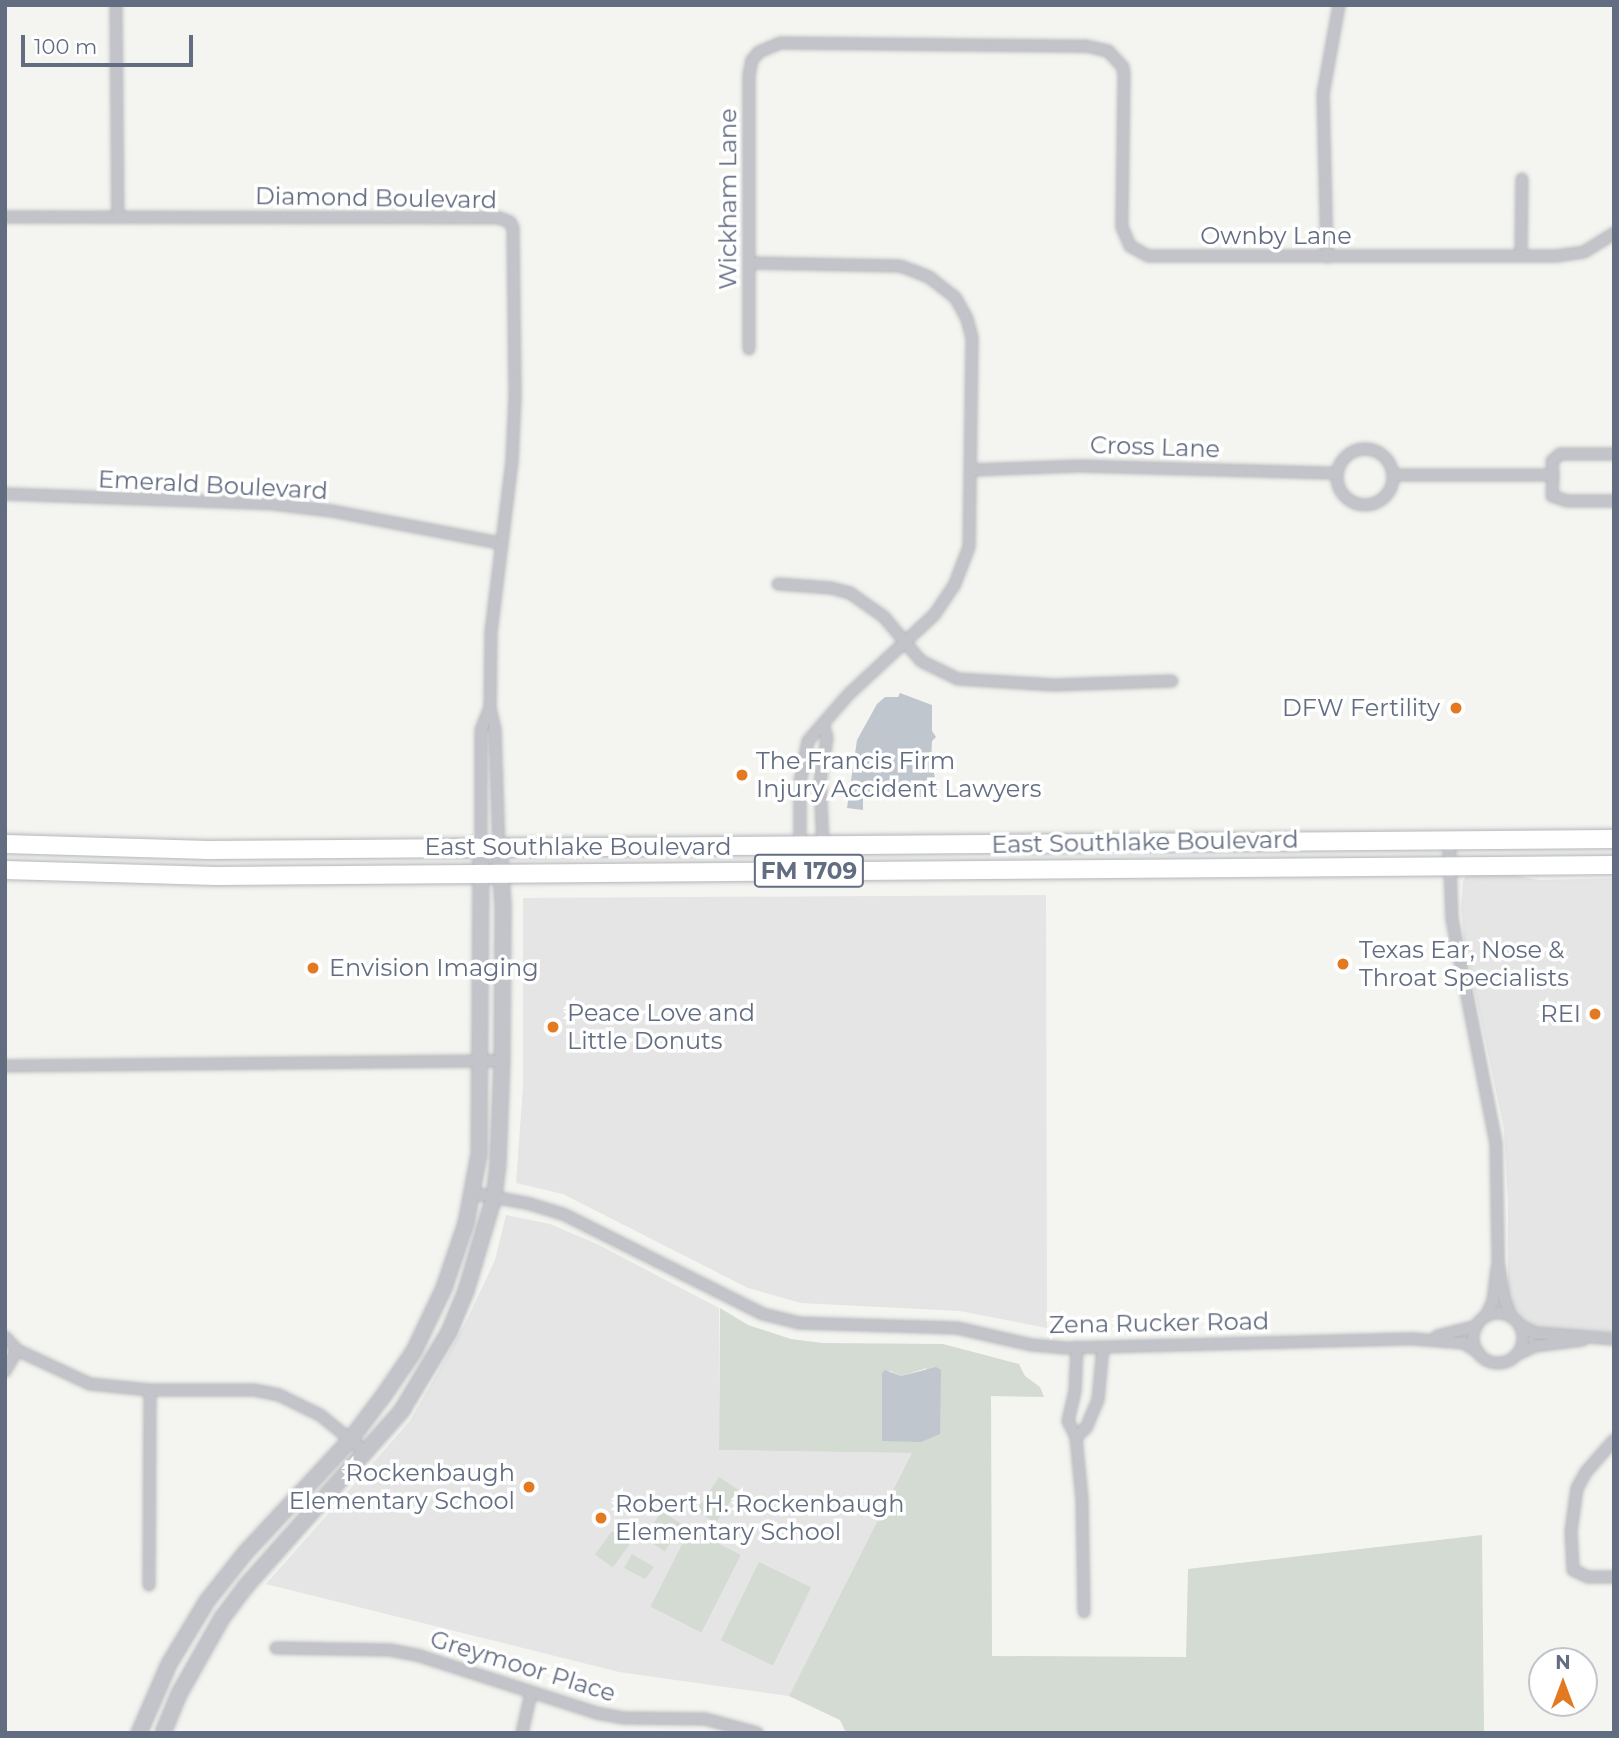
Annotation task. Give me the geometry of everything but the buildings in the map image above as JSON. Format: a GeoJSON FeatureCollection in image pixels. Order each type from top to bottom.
{"type":"FeatureCollection","features":[{"type":"Feature","properties":{"kind":"main road","name":"East Southlake Boulevard"},"geometry":{"type":"LineString","coordinates":[[5,844],[208,850],[1614,839]]}},
{"type":"Feature","properties":{"kind":"main road"},"geometry":{"type":"LineString","coordinates":[[5,850],[32,846]]}},
{"type":"Feature","properties":{"kind":"main road","name":"East Southlake Boulevard"},"geometry":{"type":"LineString","coordinates":[[5,870],[167,876],[1614,865]]}},
{"type":"Feature","properties":{"kind":"street"},"geometry":{"type":"LineString","coordinates":[[116,5],[118,216]]}},
{"type":"Feature","properties":{"kind":"street"},"geometry":{"type":"LineString","coordinates":[[1327,257],[1323,86],[1336,32],[1339,5]]}},
{"type":"Feature","properties":{"kind":"street","name":"Wickham Lane"},"geometry":{"type":"LineString","coordinates":[[749,349],[749,75],[752,60],[759,52],[779,43],[1094,47],[1115,56]]}},
{"type":"Feature","properties":{"kind":"street","name":"Ownby Lane"},"geometry":{"type":"LineString","coordinates":[[1115,56],[1125,75],[1122,227],[1130,246],[1139,253],[1153,257],[1521,256],[1584,252],[1614,233]]}},
{"type":"Feature","properties":{"kind":"street"},"geometry":{"type":"LineString","coordinates":[[1521,256],[1522,178]]}},
{"type":"Feature","properties":{"kind":"street","name":"Diamond Boulevard"},"geometry":{"type":"LineString","coordinates":[[5,217],[506,219],[513,228],[515,397],[512,461],[491,631],[490,708],[495,730],[490,848]]}},
{"type":"Feature","properties":{"kind":"street"},"geometry":{"type":"LineString","coordinates":[[750,263],[900,266],[929,277],[949,292],[962,310],[972,338],[969,547],[946,600],[906,643],[848,695],[808,741],[803,760],[800,845]]}},
{"type":"Feature","properties":{"kind":"street"},"geometry":{"type":"LineString","coordinates":[[1360,448],[1370,449],[1386,458],[1393,475],[1388,493],[1373,504],[1363,505],[1354,503],[1340,491],[1336,473],[1344,457],[1360,448]]}},
{"type":"Feature","properties":{"kind":"street"},"geometry":{"type":"LineString","coordinates":[[1614,454],[1560,454],[1552,461],[1552,496],[1567,501],[1614,501]]}},
{"type":"Feature","properties":{"kind":"street","name":"Cross Lane"},"geometry":{"type":"LineString","coordinates":[[972,470],[1080,466],[1336,473]]}},
{"type":"Feature","properties":{"kind":"street"},"geometry":{"type":"LineString","coordinates":[[1393,475],[1553,475]]}},
{"type":"Feature","properties":{"kind":"street","name":"Emerald Boulevard"},"geometry":{"type":"LineString","coordinates":[[5,494],[273,504],[332,511],[500,544]]}},
{"type":"Feature","properties":{"kind":"street"},"geometry":{"type":"LineString","coordinates":[[778,584],[831,588],[850,593],[884,617],[921,661],[958,679],[1054,685],[1172,681]]}},
{"type":"Feature","properties":{"kind":"street","name":"Diamond Boulevard"},"geometry":{"type":"LineString","coordinates":[[490,708],[481,730],[490,848]]}},
{"type":"Feature","properties":{"kind":"street"},"geometry":{"type":"LineString","coordinates":[[823,724],[827,738],[820,782],[823,845]]}},
{"type":"Feature","properties":{"kind":"street"},"geometry":{"type":"LineString","coordinates":[[1449,839],[1452,919],[1459,965],[1496,1143],[1498,1261],[1493,1301],[1486,1316],[1476,1326],[1474,1339],[1478,1352],[1495,1363],[1507,1361],[1535,1346],[1577,1343],[1586,1339]]}},
{"type":"Feature","properties":{"kind":"street"},"geometry":{"type":"LineString","coordinates":[[139,1733],[169,1664],[206,1601],[246,1552],[350,1440],[384,1395],[429,1321],[457,1254],[472,1193],[478,1154],[481,873],[490,848]]}},
{"type":"Feature","properties":{"kind":"street"},"geometry":{"type":"LineString","coordinates":[[163,1733],[179,1694],[222,1618],[246,1586],[402,1410],[449,1332],[482,1245],[494,1197],[502,1061],[501,873],[490,848]]}},
{"type":"Feature","properties":{"kind":"street"},"geometry":{"type":"LineString","coordinates":[[5,1066],[502,1061]]}},
{"type":"Feature","properties":{"kind":"street","name":"Zena Rucker Road"},"geometry":{"type":"LineString","coordinates":[[472,1193],[563,1214],[763,1314],[798,1323],[957,1328],[1031,1345],[1077,1347],[1414,1339],[1453,1334],[1476,1326]]}},
{"type":"Feature","properties":{"kind":"street"},"geometry":{"type":"LineString","coordinates":[[1498,1261],[1504,1298],[1511,1317]]}},
{"type":"Feature","properties":{"kind":"street"},"geometry":{"type":"LineString","coordinates":[[1486,1316],[1499,1313],[1511,1317],[1535,1333],[1586,1339],[1614,1339]]}},
{"type":"Feature","properties":{"kind":"street"},"geometry":{"type":"LineString","coordinates":[[429,1321],[449,1332]]}},
{"type":"Feature","properties":{"kind":"street"},"geometry":{"type":"LineString","coordinates":[[1517,1355],[1523,1344],[1521,1326]]}},
{"type":"Feature","properties":{"kind":"street"},"geometry":{"type":"LineString","coordinates":[[5,1337],[17,1350],[90,1384],[150,1390],[254,1390],[279,1395],[320,1415],[366,1453]]}},
{"type":"Feature","properties":{"kind":"street","name":"Zena Rucker Road"},"geometry":{"type":"LineString","coordinates":[[1414,1339],[1464,1343],[1478,1352]]}},
{"type":"Feature","properties":{"kind":"street"},"geometry":{"type":"LineString","coordinates":[[1077,1347],[1075,1391],[1068,1421],[1076,1437],[1082,1499],[1084,1612]]}},
{"type":"Feature","properties":{"kind":"street"},"geometry":{"type":"LineString","coordinates":[[1076,1437],[1086,1428],[1098,1400],[1102,1347]]}},
{"type":"Feature","properties":{"kind":"street"},"geometry":{"type":"LineString","coordinates":[[5,1371],[17,1350]]}},
{"type":"Feature","properties":{"kind":"street"},"geometry":{"type":"LineString","coordinates":[[149,1585],[150,1390]]}},
{"type":"Feature","properties":{"kind":"street"},"geometry":{"type":"LineString","coordinates":[[1075,1391],[1098,1400]]}},
{"type":"Feature","properties":{"kind":"street"},"geometry":{"type":"LineString","coordinates":[[1614,1440],[1586,1472],[1577,1488],[1571,1531],[1573,1570],[1588,1577],[1614,1577]]}},
{"type":"Feature","properties":{"kind":"street","name":"Greymoor Place"},"geometry":{"type":"LineString","coordinates":[[276,1648],[390,1650],[420,1656],[531,1693],[624,1718],[705,1719],[757,1733]]}},
{"type":"Feature","properties":{"kind":"street"},"geometry":{"type":"LineString","coordinates":[[522,1733],[531,1693]]}},
{"type":"Feature","properties":{"kind":"shaded area"},"geometry":{"type":"Polygon","coordinates":[[[900,693],[932,705],[932,731],[936,737],[932,741],[931,762],[938,789],[934,796],[887,799],[881,794],[863,796],[863,810],[847,808],[857,740],[877,704],[885,697],[898,697],[900,693]]]}},
{"type":"Feature","properties":{"kind":"shaded area"},"geometry":{"type":"Polygon","coordinates":[[[1504,873],[1540,880],[1614,878],[1614,1332],[1556,1331],[1529,1327],[1516,1315],[1508,1300],[1508,1201],[1504,1129],[1464,940],[1461,907],[1463,881],[1467,875],[1504,873]]]}},
{"type":"Feature","properties":{"kind":"shaded area"},"geometry":{"type":"Polygon","coordinates":[[[1046,895],[1047,1328],[960,1311],[801,1303],[748,1288],[563,1194],[516,1183],[523,1087],[523,898],[1046,895]]]}},
{"type":"Feature","properties":{"kind":"shaded area","name":"Robert H. Rockenbaugh Elementary School"},"geometry":{"type":"Polygon","coordinates":[[[506,1215],[550,1224],[597,1244],[719,1308],[719,1450],[913,1453],[789,1696],[619,1672],[266,1584],[410,1421],[466,1322],[495,1260],[506,1215]]]}},
{"type":"Feature","properties":{"kind":"shaded area"},"geometry":{"type":"Polygon","coordinates":[[[720,1308],[748,1325],[791,1339],[822,1343],[943,1344],[1019,1364],[1025,1376],[1040,1387],[1044,1397],[991,1396],[992,1656],[1186,1657],[1188,1569],[1482,1535],[1484,1733],[846,1733],[840,1720],[789,1696],[912,1453],[719,1450],[720,1308]],[[927,1368],[901,1376],[890,1371],[882,1373],[883,1441],[927,1368]]]}},
{"type":"Feature","properties":{"kind":"shaded area"},"geometry":{"type":"Polygon","coordinates":[[[936,1367],[941,1370],[940,1434],[921,1442],[882,1441],[882,1373],[885,1370],[901,1376],[936,1367]]]}},
{"type":"Feature","properties":{"kind":"shaded area"},"geometry":{"type":"Polygon","coordinates":[[[719,1477],[738,1490],[716,1523],[697,1510],[719,1477]]]}},
{"type":"Feature","properties":{"kind":"shaded area"},"geometry":{"type":"Polygon","coordinates":[[[662,1511],[683,1525],[665,1552],[644,1538],[662,1511]]]}},
{"type":"Feature","properties":{"kind":"shaded area"},"geometry":{"type":"Polygon","coordinates":[[[690,1529],[741,1555],[701,1632],[651,1607],[690,1529]]]}},
{"type":"Feature","properties":{"kind":"shaded area"},"geometry":{"type":"Polygon","coordinates":[[[612,1531],[630,1544],[613,1567],[595,1554],[612,1531]]]}},
{"type":"Feature","properties":{"kind":"shaded area"},"geometry":{"type":"Polygon","coordinates":[[[632,1554],[654,1567],[645,1579],[624,1568],[632,1554]]]}},
{"type":"Feature","properties":{"kind":"shaded area"},"geometry":{"type":"Polygon","coordinates":[[[759,1562],[811,1587],[773,1666],[721,1640],[759,1562]]]}},
{"type":"Feature","properties":{"kind":"place","name":"DFW Fertility"},"geometry":{"type":"Point","coordinates":[1456,708]}},
{"type":"Feature","properties":{"kind":"place","name":"The Francis Firm Injury Accident Lawyers"},"geometry":{"type":"Point","coordinates":[742,775]}},
{"type":"Feature","properties":{"kind":"place","name":"Texas Ear, Nose & Throat Specialists"},"geometry":{"type":"Point","coordinates":[1343,964]}},
{"type":"Feature","properties":{"kind":"place","name":"Envision Imaging"},"geometry":{"type":"Point","coordinates":[313,968]}},
{"type":"Feature","properties":{"kind":"place","name":"REI"},"geometry":{"type":"Point","coordinates":[1595,1014]}},
{"type":"Feature","properties":{"kind":"place","name":"Peace Love and Little Donuts"},"geometry":{"type":"Point","coordinates":[553,1027]}},
{"type":"Feature","properties":{"kind":"place","name":"Rockenbaugh Elementary School"},"geometry":{"type":"Point","coordinates":[529,1487]}},
{"type":"Feature","properties":{"kind":"place","name":"Robert H. Rockenbaugh Elementary School"},"geometry":{"type":"Point","coordinates":[601,1518]}}]}
